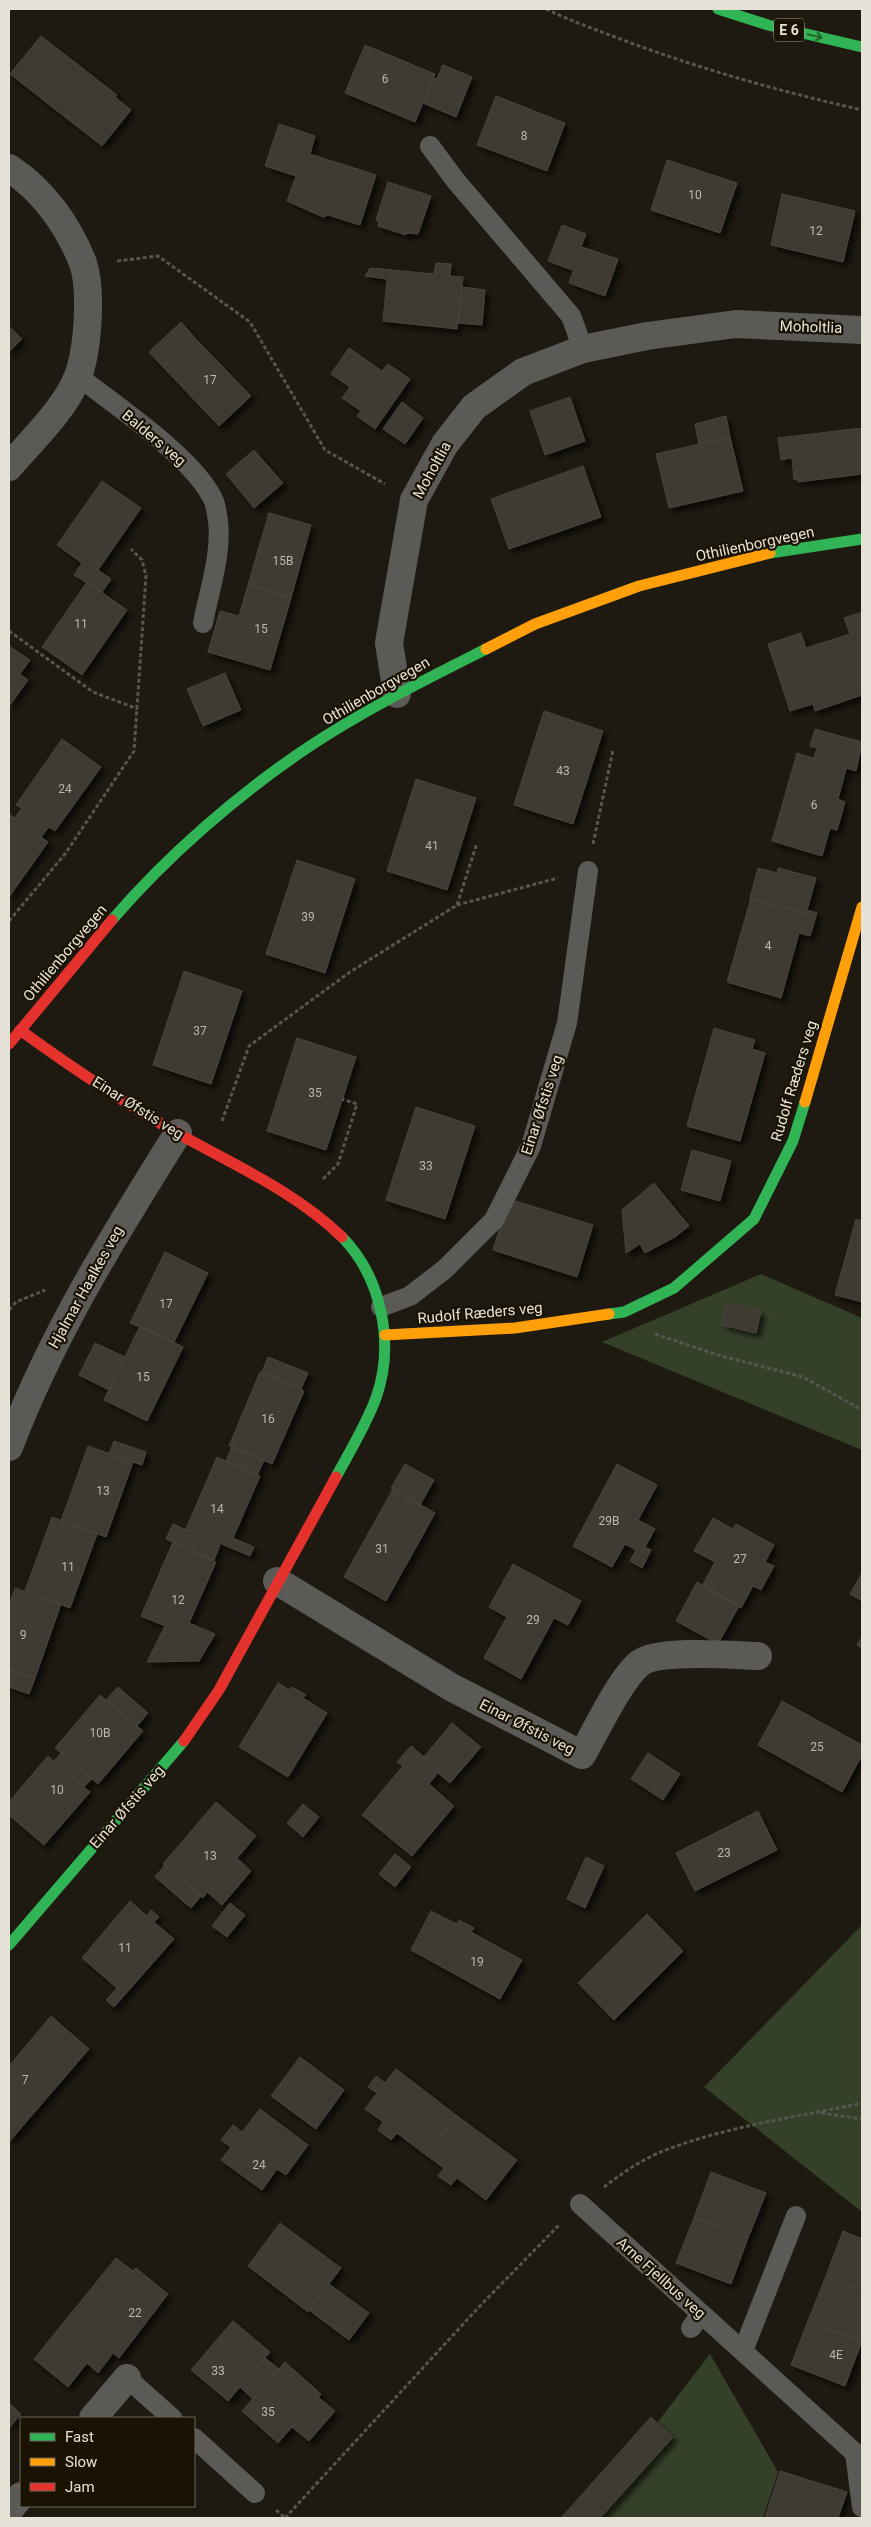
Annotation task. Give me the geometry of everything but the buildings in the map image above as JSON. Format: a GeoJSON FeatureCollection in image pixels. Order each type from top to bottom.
{"type":"FeatureCollection","features":[{"type":"Feature","properties":{"kind":"main road","name":"E 6"},"geometry":{"type":"LineString","coordinates":[[718,9],[768,26],[862,47]]}},
{"type":"Feature","properties":{"kind":"main road","name":"Othilienborgvegen"},"geometry":{"type":"LineString","coordinates":[[9,1044],[138,891],[213,820],[307,748],[397,694],[535,624],[639,586],[773,552],[862,540]]}},
{"type":"Feature","properties":{"kind":"main road","name":"Rudolf Ræders veg"},"geometry":{"type":"LineString","coordinates":[[385,1335],[515,1328],[624,1312],[674,1288],[754,1219],[793,1140],[862,907]]}},
{"type":"Feature","properties":{"kind":"main road","name":"Einar Øfstis veg"},"geometry":{"type":"LineString","coordinates":[[9,1944],[184,1740],[219,1690],[277,1581],[365,1424],[378,1392],[385,1335],[381,1306],[365,1266],[342,1238],[315,1214],[292,1198],[178,1134],[49,1051],[20,1030]]}},
{"type":"Feature","properties":{"kind":"street"},"geometry":{"type":"LineString","coordinates":[[9,168],[44,197],[67,231],[83,265],[88,300],[87,335],[78,376],[67,396],[9,467]]}},
{"type":"Feature","properties":{"kind":"street","name":"Moholtlia"},"geometry":{"type":"LineString","coordinates":[[397,694],[390,642],[414,500],[445,444],[474,407],[523,372],[583,349],[647,336],[736,324],[862,330]]}},
{"type":"Feature","properties":{"kind":"street","name":"Hjalmar Haalkes veg"},"geometry":{"type":"LineString","coordinates":[[9,1447],[36,1380],[84,1286],[178,1134]]}},
{"type":"Feature","properties":{"kind":"street","name":"Einar Øfstis veg"},"geometry":{"type":"LineString","coordinates":[[277,1581],[451,1687],[582,1755],[624,1681],[639,1664],[653,1657],[673,1655],[758,1656]]}},
{"type":"Feature","properties":{"kind":"street"},"geometry":{"type":"LineString","coordinates":[[94,2417],[127,2378]]}},
{"type":"Feature","properties":{"kind":"street"},"geometry":{"type":"LineString","coordinates":[[9,2510],[20,2497]]}},
{"type":"Feature","properties":{"kind":"lane"},"geometry":{"type":"LineString","coordinates":[[430,146],[456,181],[571,316],[583,349]]}},
{"type":"Feature","properties":{"kind":"lane","name":"Balders veg"},"geometry":{"type":"LineString","coordinates":[[78,376],[182,459],[202,481],[214,500],[218,523],[217,548],[203,623]]}},
{"type":"Feature","properties":{"kind":"lane","name":"Einar Øfstis veg"},"geometry":{"type":"LineString","coordinates":[[381,1306],[410,1296],[445,1269],[494,1220],[531,1146],[567,1023],[588,870]]}},
{"type":"Feature","properties":{"kind":"lane","name":"Arne Fjellbus veg"},"geometry":{"type":"LineString","coordinates":[[580,2204],[696,2321],[743,2351],[859,2449],[862,2507]]}},
{"type":"Feature","properties":{"kind":"lane"},"geometry":{"type":"LineString","coordinates":[[743,2351],[796,2216]]}},
{"type":"Feature","properties":{"kind":"lane"},"geometry":{"type":"LineString","coordinates":[[127,2378],[171,2417]]}},
{"type":"Feature","properties":{"kind":"lane"},"geometry":{"type":"LineString","coordinates":[[195,2439],[256,2492]]}},
{"type":"Feature","properties":{"kind":"path"},"geometry":{"type":"LineString","coordinates":[[546,9],[570,21],[682,62],[767,87],[862,110]]}},
{"type":"Feature","properties":{"kind":"path"},"geometry":{"type":"LineString","coordinates":[[83,265],[158,256],[250,322],[325,450],[414,500]]}},
{"type":"Feature","properties":{"kind":"path"},"geometry":{"type":"LineString","coordinates":[[9,921],[65,854],[129,762],[136,740],[146,568],[142,560],[131,549]]}},
{"type":"Feature","properties":{"kind":"path"},"geometry":{"type":"LineString","coordinates":[[9,631],[93,692],[138,709]]}},
{"type":"Feature","properties":{"kind":"path"},"geometry":{"type":"LineString","coordinates":[[212,1152],[248,1046],[350,972],[457,905],[588,870],[613,750]]}},
{"type":"Feature","properties":{"kind":"path"},"geometry":{"type":"LineString","coordinates":[[457,905],[477,843]]}},
{"type":"Feature","properties":{"kind":"path"},"geometry":{"type":"LineString","coordinates":[[315,1214],[321,1181],[338,1164],[357,1104],[342,1098]]}},
{"type":"Feature","properties":{"kind":"path"},"geometry":{"type":"LineString","coordinates":[[624,1312],[656,1335],[803,1377],[862,1410]]}},
{"type":"Feature","properties":{"kind":"path"},"geometry":{"type":"LineString","coordinates":[[285,2518],[477,2309],[580,2204],[620,2175],[664,2150],[710,2136],[862,2103]]}},
{"type":"Feature","properties":{"kind":"path"},"geometry":{"type":"LineString","coordinates":[[819,2113],[862,2119]]}},
{"type":"Feature","properties":{"kind":"green space"},"geometry":{"type":"Polygon","coordinates":[[[761,1274],[862,1318],[862,1450],[602,1342],[761,1274]]]}},
{"type":"Feature","properties":{"kind":"green space"},"geometry":{"type":"Polygon","coordinates":[[[862,1925],[862,2212],[704,2087],[862,1925]]]}},
{"type":"Feature","properties":{"kind":"green space"},"geometry":{"type":"Polygon","coordinates":[[[710,2354],[778,2472],[763,2518],[584,2518],[710,2354]]]}},
{"type":"Feature","properties":{"kind":"traffic: fast"},"geometry":{"type":"LineString","coordinates":[[718,9],[768,25],[862,47]]}},
{"type":"Feature","properties":{"kind":"traffic: fast"},"geometry":{"type":"LineString","coordinates":[[770,553],[862,539]]}},
{"type":"Feature","properties":{"kind":"traffic: fast"},"geometry":{"type":"LineString","coordinates":[[112,920],[179,850],[229,806],[281,766],[373,708],[486,649]]}},
{"type":"Feature","properties":{"kind":"traffic: fast"},"geometry":{"type":"LineString","coordinates":[[609,1314],[624,1312],[674,1288],[754,1219],[793,1141],[805,1102]]}},
{"type":"Feature","properties":{"kind":"traffic: fast"},"geometry":{"type":"LineString","coordinates":[[336,1477],[358,1438],[376,1398],[382,1377],[384,1356],[384,1334],[375,1292],[367,1272],[356,1253],[342,1237]]}},
{"type":"Feature","properties":{"kind":"traffic: fast"},"geometry":{"type":"LineString","coordinates":[[9,1945],[184,1741]]}},
{"type":"Feature","properties":{"kind":"traffic: slow"},"geometry":{"type":"LineString","coordinates":[[486,649],[535,624],[639,586],[770,553]]}},
{"type":"Feature","properties":{"kind":"traffic: slow"},"geometry":{"type":"LineString","coordinates":[[805,1102],[862,907]]}},
{"type":"Feature","properties":{"kind":"traffic: slow"},"geometry":{"type":"LineString","coordinates":[[385,1335],[515,1328],[609,1314]]}},
{"type":"Feature","properties":{"kind":"traffic: jam"},"geometry":{"type":"LineString","coordinates":[[9,1044],[112,920]]}},
{"type":"Feature","properties":{"kind":"traffic: jam"},"geometry":{"type":"LineString","coordinates":[[20,1030],[138,1110],[285,1193],[305,1206],[342,1237]]}},
{"type":"Feature","properties":{"kind":"traffic: jam"},"geometry":{"type":"LineString","coordinates":[[184,1741],[219,1690],[336,1477]]}}]}
